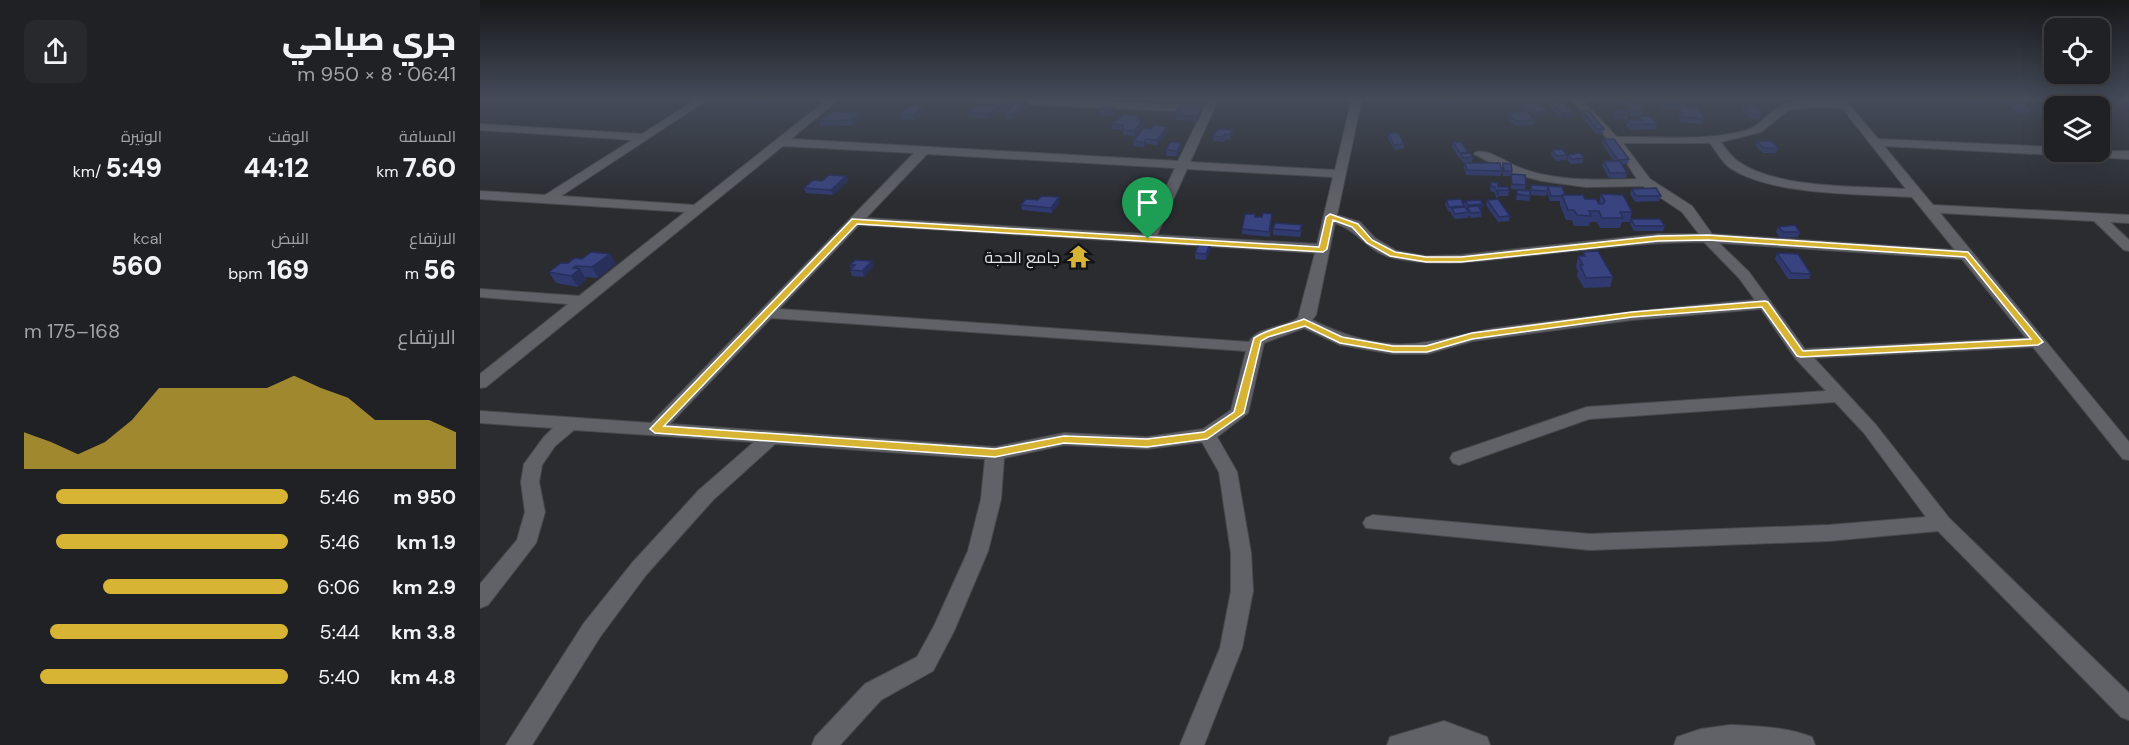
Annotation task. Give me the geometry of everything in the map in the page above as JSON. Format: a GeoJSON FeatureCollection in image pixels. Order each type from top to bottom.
{"type":"FeatureCollection","features":[{"type":"Feature","properties":{"kind":"street"},"geometry":{"type":"LineString","coordinates":[[565,133],[643,138]]}},
{"type":"Feature","properties":{"kind":"street"},"geometry":{"type":"LineString","coordinates":[[548,199],[651,133]]}},
{"type":"Feature","properties":{"kind":"street"},"geometry":{"type":"LineString","coordinates":[[480,383],[790,133]]}},
{"type":"Feature","properties":{"kind":"street"},"geometry":{"type":"LineString","coordinates":[[1148,239],[1197,133]]}},
{"type":"Feature","properties":{"kind":"street"},"geometry":{"type":"LineString","coordinates":[[480,417],[995,453],[1064,439],[1147,443],[1207,435],[1239,413],[1257,340],[1265,334],[1298,327],[1308,315],[1350,133]]}},
{"type":"Feature","properties":{"kind":"street"},"geometry":{"type":"LineString","coordinates":[[1606,133],[1646,182],[1688,209],[1708,238],[1744,275],[1801,354],[1870,429],[1942,524],[2129,709]]}},
{"type":"Feature","properties":{"kind":"street"},"geometry":{"type":"LineString","coordinates":[[1613,140],[1712,138],[1746,133]]}},
{"type":"Feature","properties":{"kind":"street"},"geometry":{"type":"LineString","coordinates":[[1868,133],[2129,454]]}},
{"type":"Feature","properties":{"kind":"street"},"geometry":{"type":"LineString","coordinates":[[1712,138],[1733,164],[1752,174],[1799,184],[1917,193]]}},
{"type":"Feature","properties":{"kind":"street"},"geometry":{"type":"LineString","coordinates":[[778,142],[1340,174]]}},
{"type":"Feature","properties":{"kind":"street"},"geometry":{"type":"LineString","coordinates":[[1875,142],[2044,150]]}},
{"type":"Feature","properties":{"kind":"street"},"geometry":{"type":"LineString","coordinates":[[655,429],[922,151]]}},
{"type":"Feature","properties":{"kind":"street"},"geometry":{"type":"LineString","coordinates":[[1480,154],[1525,174],[1563,181],[1608,184],[1646,182]]}},
{"type":"Feature","properties":{"kind":"street"},"geometry":{"type":"LineString","coordinates":[[2110,154],[2129,155]]}},
{"type":"Feature","properties":{"kind":"street"},"geometry":{"type":"LineString","coordinates":[[480,195],[696,209]]}},
{"type":"Feature","properties":{"kind":"street"},"geometry":{"type":"LineString","coordinates":[[1930,209],[2129,219]]}},
{"type":"Feature","properties":{"kind":"street"},"geometry":{"type":"LineString","coordinates":[[1330,217],[1355,225],[1370,242],[1393,254],[1426,260],[1461,259],[1658,238],[1708,238],[1968,255]]}},
{"type":"Feature","properties":{"kind":"street"},"geometry":{"type":"LineString","coordinates":[[2098,218],[2129,247]]}},
{"type":"Feature","properties":{"kind":"street"},"geometry":{"type":"LineString","coordinates":[[855,221],[1323,249]]}},
{"type":"Feature","properties":{"kind":"street"},"geometry":{"type":"LineString","coordinates":[[480,293],[582,301]]}},
{"type":"Feature","properties":{"kind":"street"},"geometry":{"type":"LineString","coordinates":[[1304,322],[1340,340],[1393,349],[1427,349],[1472,336],[1632,315],[1765,304]]}},
{"type":"Feature","properties":{"kind":"street"},"geometry":{"type":"LineString","coordinates":[[767,313],[1254,347]]}},
{"type":"Feature","properties":{"kind":"street"},"geometry":{"type":"LineString","coordinates":[[1801,354],[2038,342]]}},
{"type":"Feature","properties":{"kind":"street"},"geometry":{"type":"LineString","coordinates":[[1459,458],[1587,413],[1839,396]]}},
{"type":"Feature","properties":{"kind":"street"},"geometry":{"type":"LineString","coordinates":[[480,599],[526,543],[535,512],[530,483],[533,464],[549,442],[570,423]]}},
{"type":"Feature","properties":{"kind":"street"},"geometry":{"type":"LineString","coordinates":[[1192,745],[1231,648],[1242,591],[1241,553],[1228,472],[1207,435]]}},
{"type":"Feature","properties":{"kind":"street"},"geometry":{"type":"LineString","coordinates":[[518,745],[592,630],[639,569],[706,495],[771,437]]}},
{"type":"Feature","properties":{"kind":"street"},"geometry":{"type":"LineString","coordinates":[[824,745],[873,692],[925,664],[943,631],[978,551],[991,499],[995,453]]}},
{"type":"Feature","properties":{"kind":"street"},"geometry":{"type":"LineString","coordinates":[[1373,523],[1590,542],[1829,533],[1942,524]]}},
{"type":"Feature","properties":{"kind":"street"},"geometry":{"type":"LineString","coordinates":[[1399,745],[1444,733],[1478,745]]}},
{"type":"Feature","properties":{"kind":"street"},"geometry":{"type":"LineString","coordinates":[[1686,745],[1701,740],[1749,735],[1803,745]]}},
{"type":"Feature","properties":{"kind":"building"},"geometry":{"type":"Polygon","coordinates":[[[1140,133],[1163,133],[1157,140],[1133,141],[1140,133]]]}},
{"type":"Feature","properties":{"kind":"building"},"geometry":{"type":"Polygon","coordinates":[[[1215,133],[1231,133],[1223,137],[1213,136],[1215,133]]]}},
{"type":"Feature","properties":{"kind":"building"},"geometry":{"type":"Polygon","coordinates":[[[1388,133],[1399,133],[1404,144],[1394,145],[1388,133]]]}},
{"type":"Feature","properties":{"kind":"building"},"geometry":{"type":"Polygon","coordinates":[[[1603,139],[1614,139],[1629,159],[1618,160],[1603,139]]]}},
{"type":"Feature","properties":{"kind":"building"},"geometry":{"type":"Polygon","coordinates":[[[1757,141],[1771,141],[1778,148],[1764,148],[1757,141]]]}},
{"type":"Feature","properties":{"kind":"building"},"geometry":{"type":"Polygon","coordinates":[[[1170,142],[1181,143],[1177,151],[1166,150],[1170,142]]]}},
{"type":"Feature","properties":{"kind":"building"},"geometry":{"type":"Polygon","coordinates":[[[1453,142],[1461,142],[1468,152],[1460,153],[1453,142]]]}},
{"type":"Feature","properties":{"kind":"building"},"geometry":{"type":"Polygon","coordinates":[[[1562,149],[1567,155],[1557,156],[1552,150],[1562,149]]]}},
{"type":"Feature","properties":{"kind":"building"},"geometry":{"type":"Polygon","coordinates":[[[1470,153],[1473,157],[1463,158],[1461,154],[1470,153]]]}},
{"type":"Feature","properties":{"kind":"building"},"geometry":{"type":"Polygon","coordinates":[[[1580,153],[1584,158],[1572,159],[1568,155],[1580,153]]]}},
{"type":"Feature","properties":{"kind":"building"},"geometry":{"type":"Polygon","coordinates":[[[1604,161],[1620,161],[1627,173],[1610,173],[1604,161]]]}},
{"type":"Feature","properties":{"kind":"building"},"geometry":{"type":"Polygon","coordinates":[[[1465,163],[1500,163],[1502,171],[1467,170],[1465,163]]]}},
{"type":"Feature","properties":{"kind":"building"},"geometry":{"type":"Polygon","coordinates":[[[1503,163],[1511,164],[1512,171],[1504,171],[1503,163]]]}},
{"type":"Feature","properties":{"kind":"building"},"geometry":{"type":"Polygon","coordinates":[[[1511,174],[1525,175],[1526,185],[1512,184],[1511,174]]]}},
{"type":"Feature","properties":{"kind":"building"},"geometry":{"type":"Polygon","coordinates":[[[829,175],[846,176],[831,190],[804,188],[813,180],[822,181],[829,175]]]}},
{"type":"Feature","properties":{"kind":"building"},"geometry":{"type":"Polygon","coordinates":[[[1491,182],[1498,183],[1498,187],[1508,187],[1509,190],[1498,190],[1498,195],[1495,187],[1491,186],[1491,182]]]}},
{"type":"Feature","properties":{"kind":"building"},"geometry":{"type":"Polygon","coordinates":[[[1531,185],[1562,187],[1565,195],[1551,196],[1548,187],[1547,191],[1532,190],[1531,185]]]}},
{"type":"Feature","properties":{"kind":"building"},"geometry":{"type":"Polygon","coordinates":[[[1656,188],[1661,196],[1636,196],[1632,189],[1656,188]]]}},
{"type":"Feature","properties":{"kind":"building"},"geometry":{"type":"Polygon","coordinates":[[[1517,190],[1530,191],[1530,196],[1517,194],[1517,190]]]}},
{"type":"Feature","properties":{"kind":"building"},"geometry":{"type":"Polygon","coordinates":[[[1601,194],[1623,195],[1632,212],[1620,212],[1623,218],[1602,218],[1599,211],[1589,211],[1591,216],[1577,215],[1574,210],[1568,210],[1562,195],[1583,195],[1585,199],[1596,199],[1599,204],[1603,204],[1605,201],[1601,194]]]}},
{"type":"Feature","properties":{"kind":"building"},"geometry":{"type":"Polygon","coordinates":[[[1041,196],[1059,197],[1051,208],[1021,205],[1026,199],[1038,200],[1041,196]]]}},
{"type":"Feature","properties":{"kind":"building"},"geometry":{"type":"Polygon","coordinates":[[[1461,199],[1464,206],[1449,207],[1446,200],[1461,199]]]}},
{"type":"Feature","properties":{"kind":"building"},"geometry":{"type":"Polygon","coordinates":[[[1498,199],[1510,216],[1499,217],[1487,200],[1498,199]]]}},
{"type":"Feature","properties":{"kind":"building"},"geometry":{"type":"Polygon","coordinates":[[[1480,200],[1483,204],[1468,205],[1465,201],[1480,200]]]}},
{"type":"Feature","properties":{"kind":"building"},"geometry":{"type":"Polygon","coordinates":[[[1478,206],[1482,212],[1471,213],[1467,207],[1478,206]]]}},
{"type":"Feature","properties":{"kind":"building"},"geometry":{"type":"Polygon","coordinates":[[[1465,207],[1469,212],[1455,214],[1452,208],[1465,207]]]}},
{"type":"Feature","properties":{"kind":"building"},"geometry":{"type":"Polygon","coordinates":[[[1263,213],[1272,214],[1269,232],[1242,229],[1245,214],[1262,217],[1263,213]]]}},
{"type":"Feature","properties":{"kind":"building"},"geometry":{"type":"Polygon","coordinates":[[[1631,219],[1660,219],[1665,226],[1635,226],[1631,219]]]}},
{"type":"Feature","properties":{"kind":"building"},"geometry":{"type":"Polygon","coordinates":[[[1275,223],[1302,225],[1300,231],[1273,229],[1275,223]]]}},
{"type":"Feature","properties":{"kind":"building"},"geometry":{"type":"Polygon","coordinates":[[[1795,225],[1800,232],[1783,232],[1778,227],[1795,225]]]}},
{"type":"Feature","properties":{"kind":"building"},"geometry":{"type":"Polygon","coordinates":[[[1199,243],[1210,244],[1206,254],[1195,253],[1199,243]]]}},
{"type":"Feature","properties":{"kind":"building"},"geometry":{"type":"Polygon","coordinates":[[[1598,251],[1613,277],[1586,278],[1578,256],[1585,256],[1583,252],[1598,251]]]}},
{"type":"Feature","properties":{"kind":"building"},"geometry":{"type":"Polygon","coordinates":[[[591,252],[610,254],[592,267],[576,266],[573,268],[580,269],[571,276],[549,272],[561,263],[568,263],[575,258],[582,259],[591,252]]]}},
{"type":"Feature","properties":{"kind":"building"},"geometry":{"type":"Polygon","coordinates":[[[1777,253],[1798,254],[1811,274],[1791,273],[1777,253]]]}},
{"type":"Feature","properties":{"kind":"building"},"geometry":{"type":"Polygon","coordinates":[[[855,260],[872,261],[862,271],[850,270],[855,265],[850,265],[855,260]]]}},
{"type":"Feature","properties":{"kind":"place","name":"جامع الحجة"},"geometry":{"type":"Point","coordinates":[1078,257]}},
{"type":"Feature","properties":{"kind":"route"},"geometry":{"type":"LineString","coordinates":[[1330,217],[1355,225],[1370,242],[1393,254],[1426,260],[1461,259],[1658,238],[1708,238],[1968,255],[2038,342],[1801,354],[1765,304],[1632,315],[1472,336],[1427,349],[1393,349],[1340,340],[1304,322],[1298,327],[1265,334],[1257,340],[1239,413],[1207,435],[1147,443],[1064,439],[995,453],[655,429],[855,221],[1148,239],[1323,249],[1330,217]]}}]}
